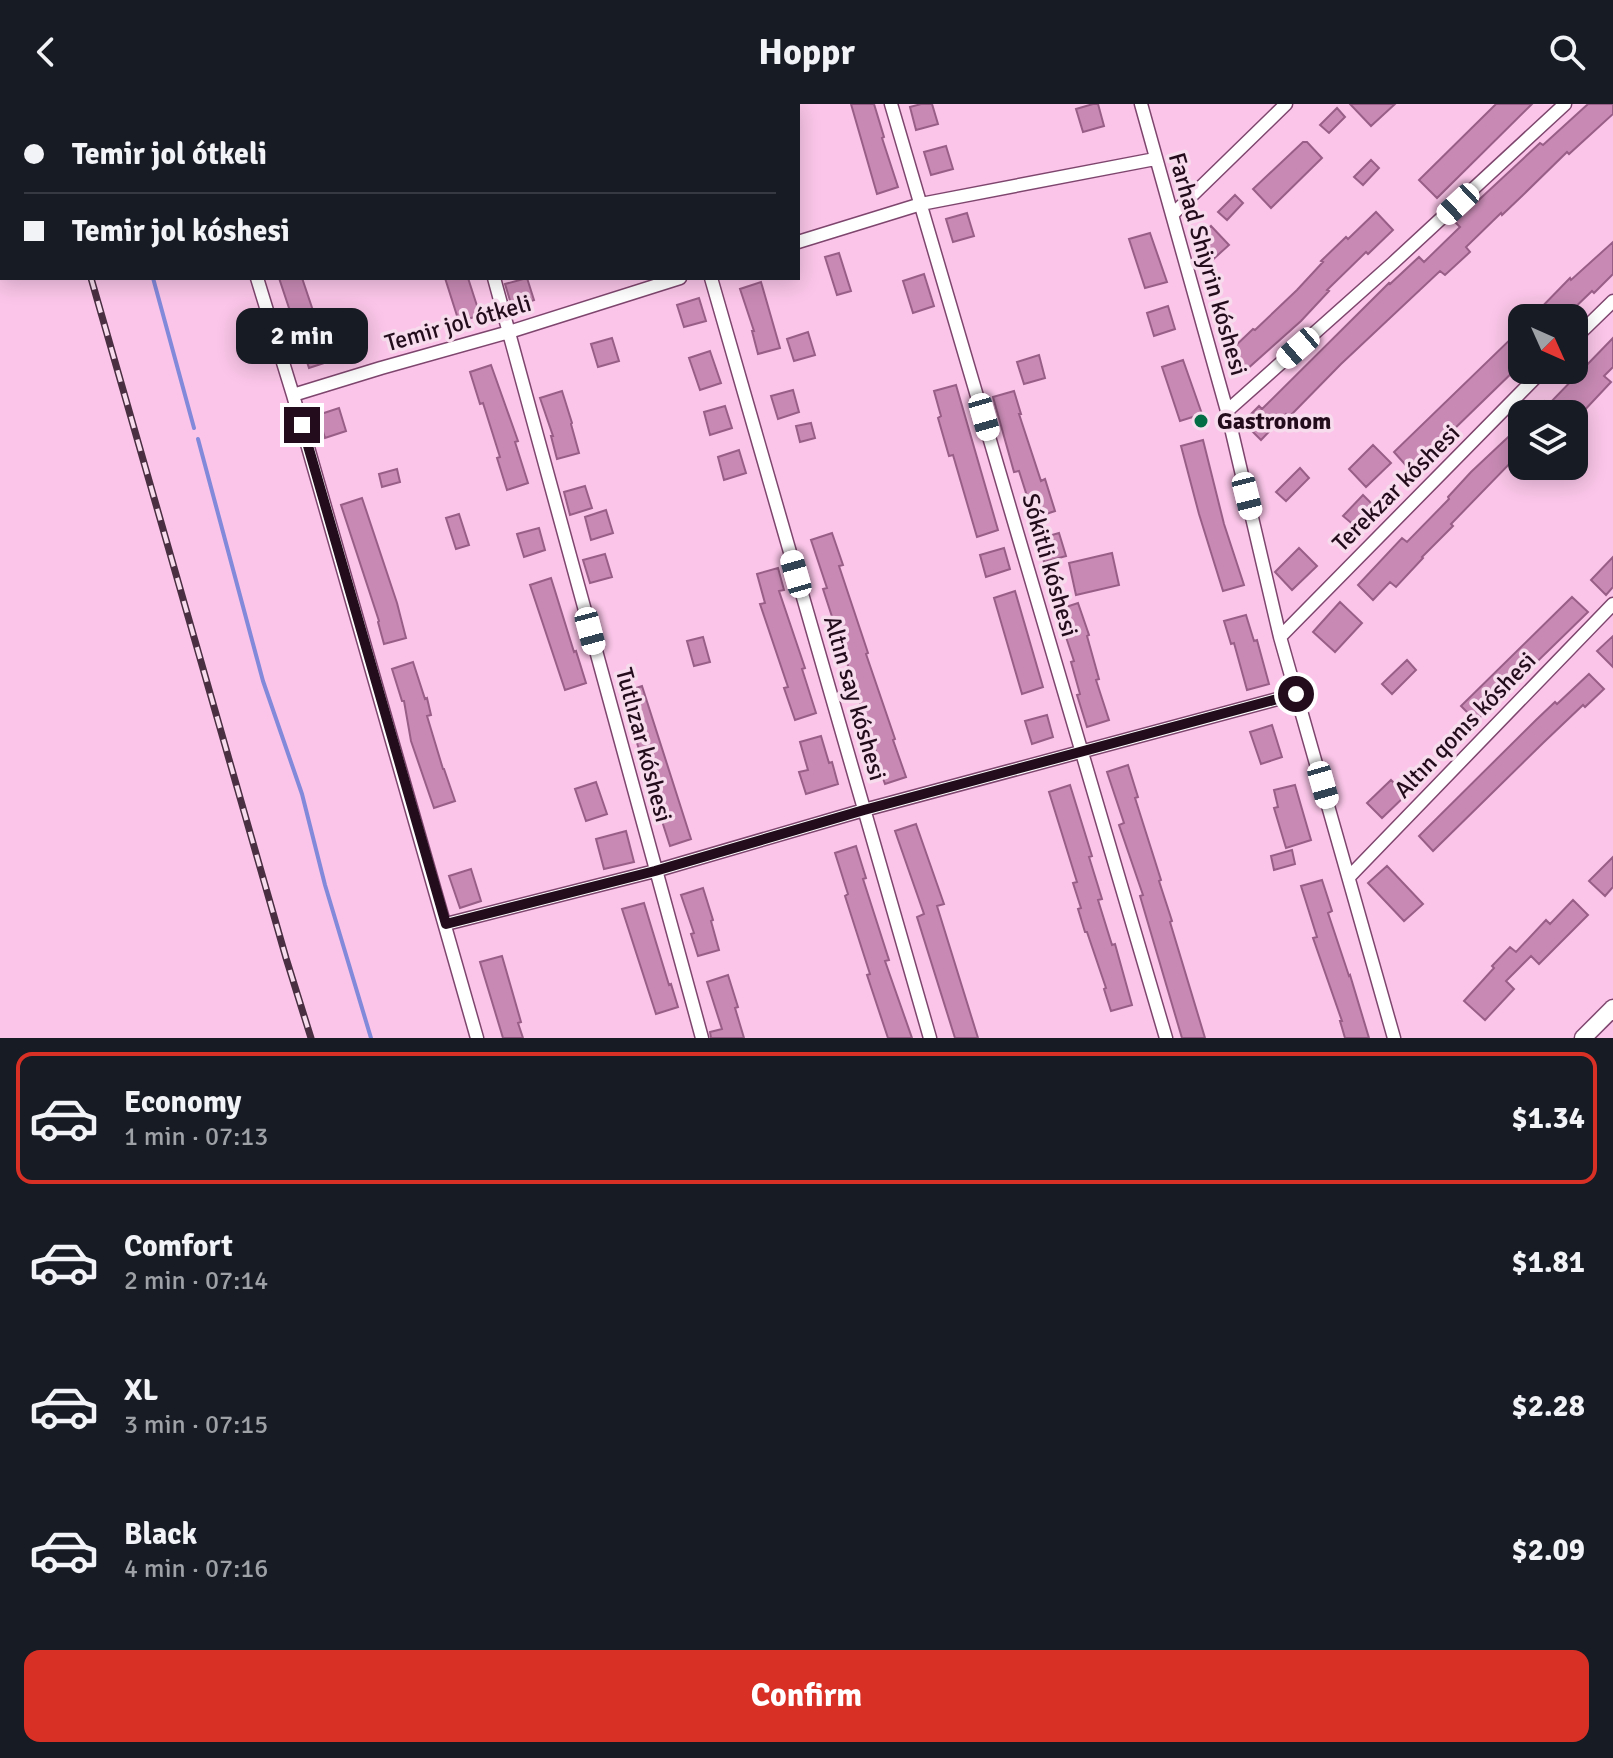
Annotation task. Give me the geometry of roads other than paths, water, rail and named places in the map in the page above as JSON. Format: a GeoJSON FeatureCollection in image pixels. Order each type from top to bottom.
{"type":"FeatureCollection","features":[{"type":"Feature","properties":{"kind":"main road"},"geometry":{"type":"LineString","coordinates":[[1583,1038],[1613,1008]]}},
{"type":"Feature","properties":{"kind":"street","name":"Sókitli kóshesi"},"geometry":{"type":"LineString","coordinates":[[891,104],[1166,1038]]}},
{"type":"Feature","properties":{"kind":"street","name":"Farhad Shiyrin kóshesi"},"geometry":{"type":"LineString","coordinates":[[1141,104],[1227,411],[1280,637],[1394,1038]]}},
{"type":"Feature","properties":{"kind":"street"},"geometry":{"type":"LineString","coordinates":[[1172,215],[1286,104]]}},
{"type":"Feature","properties":{"kind":"street"},"geometry":{"type":"LineString","coordinates":[[1227,411],[1565,104]]}},
{"type":"Feature","properties":{"kind":"street"},"geometry":{"type":"LineString","coordinates":[[800,241],[921,204],[1155,159]]}},
{"type":"Feature","properties":{"kind":"street"},"geometry":{"type":"LineString","coordinates":[[258,280],[477,1038]]}},
{"type":"Feature","properties":{"kind":"street","name":"Tutlızar kóshesi"},"geometry":{"type":"LineString","coordinates":[[495,280],[702,1038]]}},
{"type":"Feature","properties":{"kind":"street","name":"Temir jol ótkeli"},"geometry":{"type":"LineString","coordinates":[[293,395],[674,280]]}},
{"type":"Feature","properties":{"kind":"street","name":"Altın say kóshesi"},"geometry":{"type":"LineString","coordinates":[[712,280],[930,1038]]}},
{"type":"Feature","properties":{"kind":"street"},"geometry":{"type":"LineString","coordinates":[[1588,325],[1613,301]]}},
{"type":"Feature","properties":{"kind":"street","name":"Terekzar kóshesi"},"geometry":{"type":"LineString","coordinates":[[1280,637],[1529,384]]}},
{"type":"Feature","properties":{"kind":"street","name":"Altın qonıs kóshesi"},"geometry":{"type":"LineString","coordinates":[[1349,877],[1613,604]]}},
{"type":"Feature","properties":{"kind":"street"},"geometry":{"type":"LineString","coordinates":[[446,924],[655,871],[864,810],[1296,694]]}},
{"type":"Feature","properties":{"kind":"waterway"},"geometry":{"type":"LineString","coordinates":[[154,280],[194,428]]}},
{"type":"Feature","properties":{"kind":"waterway"},"geometry":{"type":"LineString","coordinates":[[198,439],[263,681],[302,794],[325,885],[371,1038]]}},
{"type":"Feature","properties":{"kind":"railway"},"geometry":{"type":"LineString","coordinates":[[92,280],[311,1038]]}},
{"type":"Feature","properties":{"kind":"place","name":"Gastronom"},"geometry":{"type":"Point","coordinates":[1201,421]}}]}
